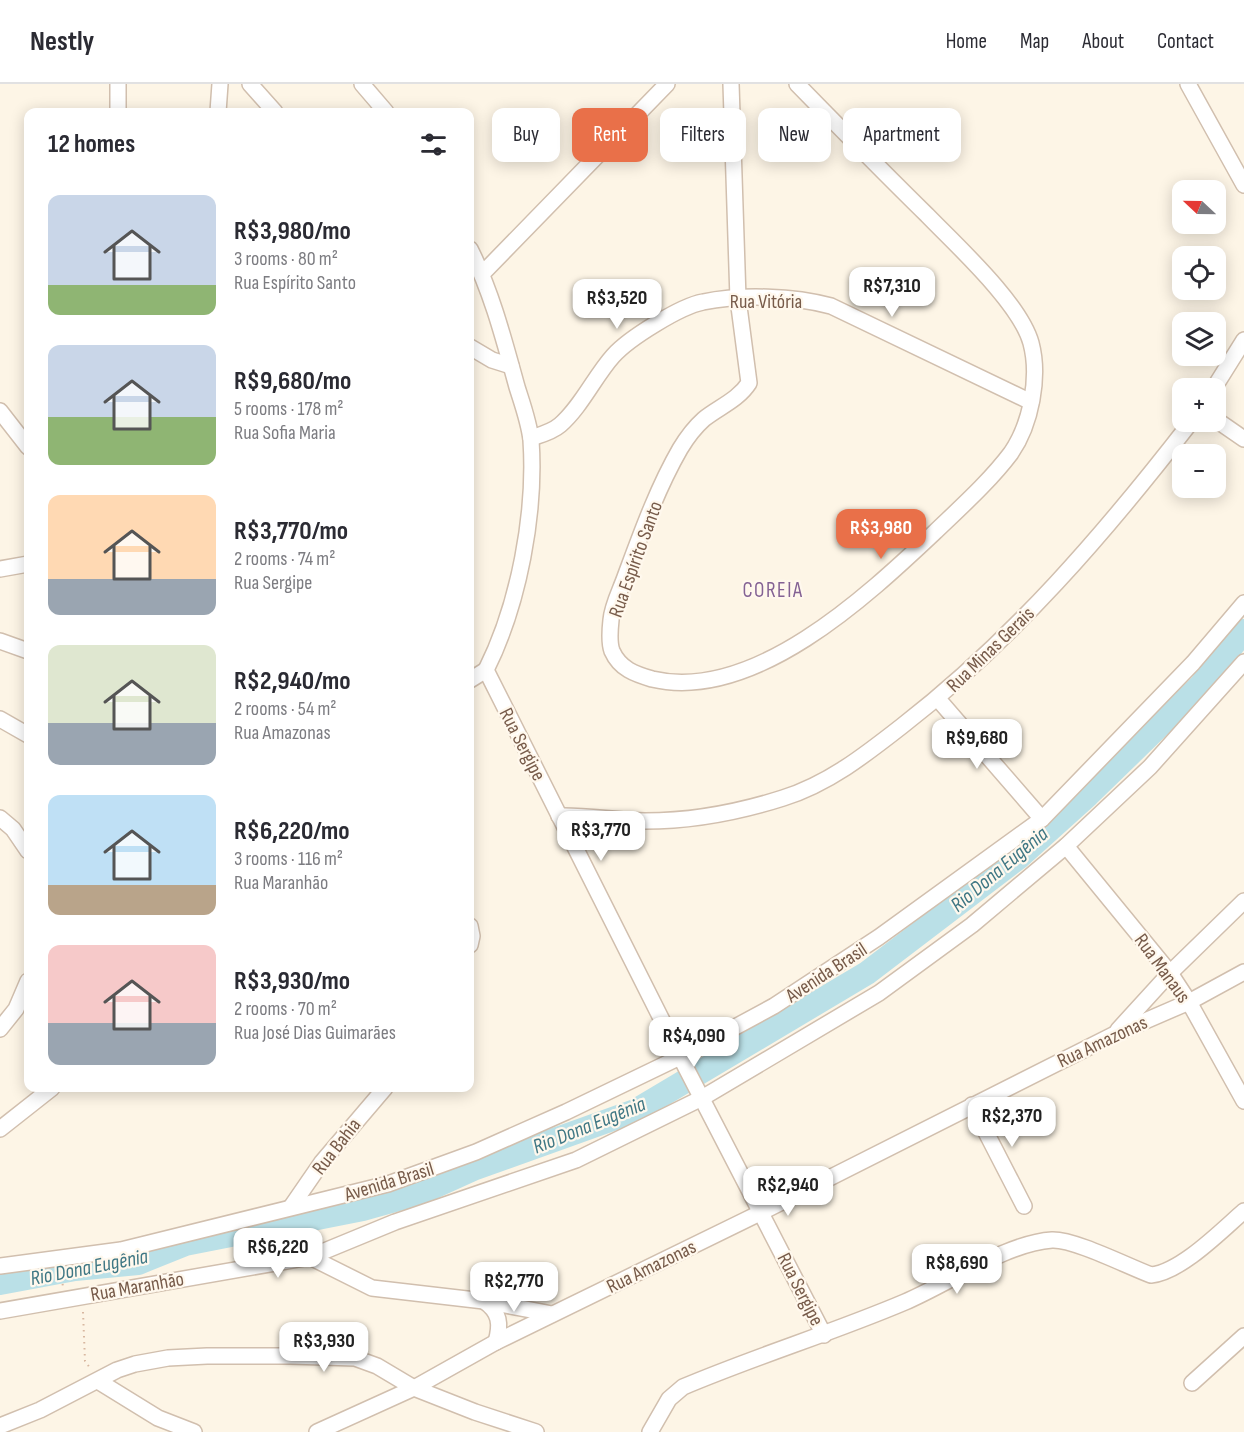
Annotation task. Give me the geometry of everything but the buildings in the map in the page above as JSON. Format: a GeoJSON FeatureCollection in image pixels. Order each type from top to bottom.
{"type":"FeatureCollection","features":[{"type":"Feature","properties":{"kind":"street"},"geometry":{"type":"LineString","coordinates":[[118,84],[118,108]]}},
{"type":"Feature","properties":{"kind":"street"},"geometry":{"type":"LineString","coordinates":[[218,108],[220,84]]}},
{"type":"Feature","properties":{"kind":"street"},"geometry":{"type":"LineString","coordinates":[[250,84],[271,108]]}},
{"type":"Feature","properties":{"kind":"street"},"geometry":{"type":"LineString","coordinates":[[362,84],[383,108]]}},
{"type":"Feature","properties":{"kind":"street"},"geometry":{"type":"LineString","coordinates":[[482,274],[667,84]]}},
{"type":"Feature","properties":{"kind":"street"},"geometry":{"type":"LineString","coordinates":[[731,84],[738,299]]}},
{"type":"Feature","properties":{"kind":"street","name":"Rua Espírito Santo"},"geometry":{"type":"LineString","coordinates":[[738,299],[748,383],[743,392],[703,420],[683,444],[663,480],[611,617],[611,648],[620,664],[634,674],[665,681],[707,681],[752,667],[815,633],[866,594],[962,506],[1011,452],[1024,426],[1031,402],[1035,366],[1030,340],[1011,306],[978,267],[796,84]]}},
{"type":"Feature","properties":{"kind":"street"},"geometry":{"type":"LineString","coordinates":[[1188,84],[1243,179]]}},
{"type":"Feature","properties":{"kind":"street"},"geometry":{"type":"LineString","coordinates":[[474,257],[482,274],[531,438],[530,502],[520,565],[498,645],[486,670],[474,678]]}},
{"type":"Feature","properties":{"kind":"street","name":"Rua Vitória"},"geometry":{"type":"LineString","coordinates":[[531,438],[560,425],[613,356],[628,342],[685,308],[703,302],[738,299],[804,299],[831,306],[1031,402]]}},
{"type":"Feature","properties":{"kind":"street"},"geometry":{"type":"LineString","coordinates":[[1220,378],[1244,340]]}},
{"type":"Feature","properties":{"kind":"street"},"geometry":{"type":"LineString","coordinates":[[474,349],[492,360],[511,366]]}},
{"type":"Feature","properties":{"kind":"street"},"geometry":{"type":"LineString","coordinates":[[0,411],[24,442]]}},
{"type":"Feature","properties":{"kind":"street"},"geometry":{"type":"LineString","coordinates":[[1226,427],[1244,439]]}},
{"type":"Feature","properties":{"kind":"street","name":"Rua Minas Gerais"},"geometry":{"type":"LineString","coordinates":[[559,816],[585,815],[642,821],[686,820],[783,798],[827,780],[874,748],[938,699],[1010,633],[1093,544],[1183,432]]}},
{"type":"Feature","properties":{"kind":"street"},"geometry":{"type":"LineString","coordinates":[[0,569],[24,565]]}},
{"type":"Feature","properties":{"kind":"street","name":"Avenida Brasil"},"geometry":{"type":"LineString","coordinates":[[0,1266],[144,1245],[388,1184],[477,1152],[683,1062],[879,937],[1042,819],[1193,663],[1244,603]]}},
{"type":"Feature","properties":{"kind":"street"},"geometry":{"type":"LineString","coordinates":[[0,641],[24,650]]}},
{"type":"Feature","properties":{"kind":"street","name":"Avenida Brasil"},"geometry":{"type":"LineString","coordinates":[[310,1257],[395,1222],[576,1160],[700,1094],[879,993],[972,925],[1066,846],[1150,767],[1244,662]]}},
{"type":"Feature","properties":{"kind":"street","name":"Rua Sergipe"},"geometry":{"type":"LineString","coordinates":[[486,670],[683,1062],[824,1335]]}},
{"type":"Feature","properties":{"kind":"street"},"geometry":{"type":"LineString","coordinates":[[938,699],[1042,819]]}},
{"type":"Feature","properties":{"kind":"street"},"geometry":{"type":"LineString","coordinates":[[0,719],[24,733]]}},
{"type":"Feature","properties":{"kind":"street"},"geometry":{"type":"LineString","coordinates":[[0,818],[13,829],[24,845]]}},
{"type":"Feature","properties":{"kind":"street","name":"Rua Manaus"},"geometry":{"type":"LineString","coordinates":[[1066,846],[1170,973],[1189,1002],[1244,1101]]}},
{"type":"Feature","properties":{"kind":"street"},"geometry":{"type":"LineString","coordinates":[[1115,1034],[1170,973],[1244,901]]}},
{"type":"Feature","properties":{"kind":"street","name":"Rua Amazonas"},"geometry":{"type":"LineString","coordinates":[[317,1432],[414,1388],[495,1342],[762,1212],[1115,1034],[1189,1002],[1244,972]]}},
{"type":"Feature","properties":{"kind":"street"},"geometry":{"type":"LineString","coordinates":[[0,1029],[16,1010],[24,991]]}},
{"type":"Feature","properties":{"kind":"street"},"geometry":{"type":"LineString","coordinates":[[0,1129],[47,1092]]}},
{"type":"Feature","properties":{"kind":"street","name":"Rua Bahia"},"geometry":{"type":"LineString","coordinates":[[291,1207],[322,1162],[382,1092]]}},
{"type":"Feature","properties":{"kind":"street"},"geometry":{"type":"LineString","coordinates":[[972,1105],[1024,1206]]}},
{"type":"Feature","properties":{"kind":"street"},"geometry":{"type":"LineString","coordinates":[[650,1432],[669,1399],[683,1386],[824,1335],[908,1301],[976,1267],[1032,1243],[1055,1240],[1076,1245],[1151,1275],[1162,1274],[1185,1259],[1244,1211]]}},
{"type":"Feature","properties":{"kind":"street"},"geometry":{"type":"LineString","coordinates":[[310,1257],[372,1288],[484,1301],[552,1314]]}},
{"type":"Feature","properties":{"kind":"street","name":"Rua Maranhão"},"geometry":{"type":"LineString","coordinates":[[0,1311],[310,1257]]}},
{"type":"Feature","properties":{"kind":"street"},"geometry":{"type":"LineString","coordinates":[[484,1301],[492,1306],[499,1319],[500,1328],[495,1342]]}},
{"type":"Feature","properties":{"kind":"street"},"geometry":{"type":"LineString","coordinates":[[1192,1383],[1244,1336]]}},
{"type":"Feature","properties":{"kind":"street"},"geometry":{"type":"LineString","coordinates":[[0,1426],[40,1410],[126,1367],[168,1358],[337,1357],[355,1358],[377,1366],[414,1388],[475,1412],[536,1432]]}},
{"type":"Feature","properties":{"kind":"street"},"geometry":{"type":"LineString","coordinates":[[98,1381],[158,1418],[194,1432]]}},
{"type":"Feature","properties":{"kind":"path"},"geometry":{"type":"LineString","coordinates":[[60,1258],[64,1299]]}},
{"type":"Feature","properties":{"kind":"path"},"geometry":{"type":"LineString","coordinates":[[83,1295],[85,1361],[98,1381]]}},
{"type":"Feature","properties":{"kind":"waterway","name":"Rio Dona Eugênia"},"geometry":{"type":"LineString","coordinates":[[0,1283],[75,1269],[138,1263],[185,1244],[363,1209],[420,1193],[473,1169],[635,1111],[867,973],[1018,858],[1088,795],[1201,685],[1244,631]]}},
{"type":"Feature","properties":{"kind":"district","name":"COREIA"},"geometry":{"type":"Point","coordinates":[773,590]}}]}
